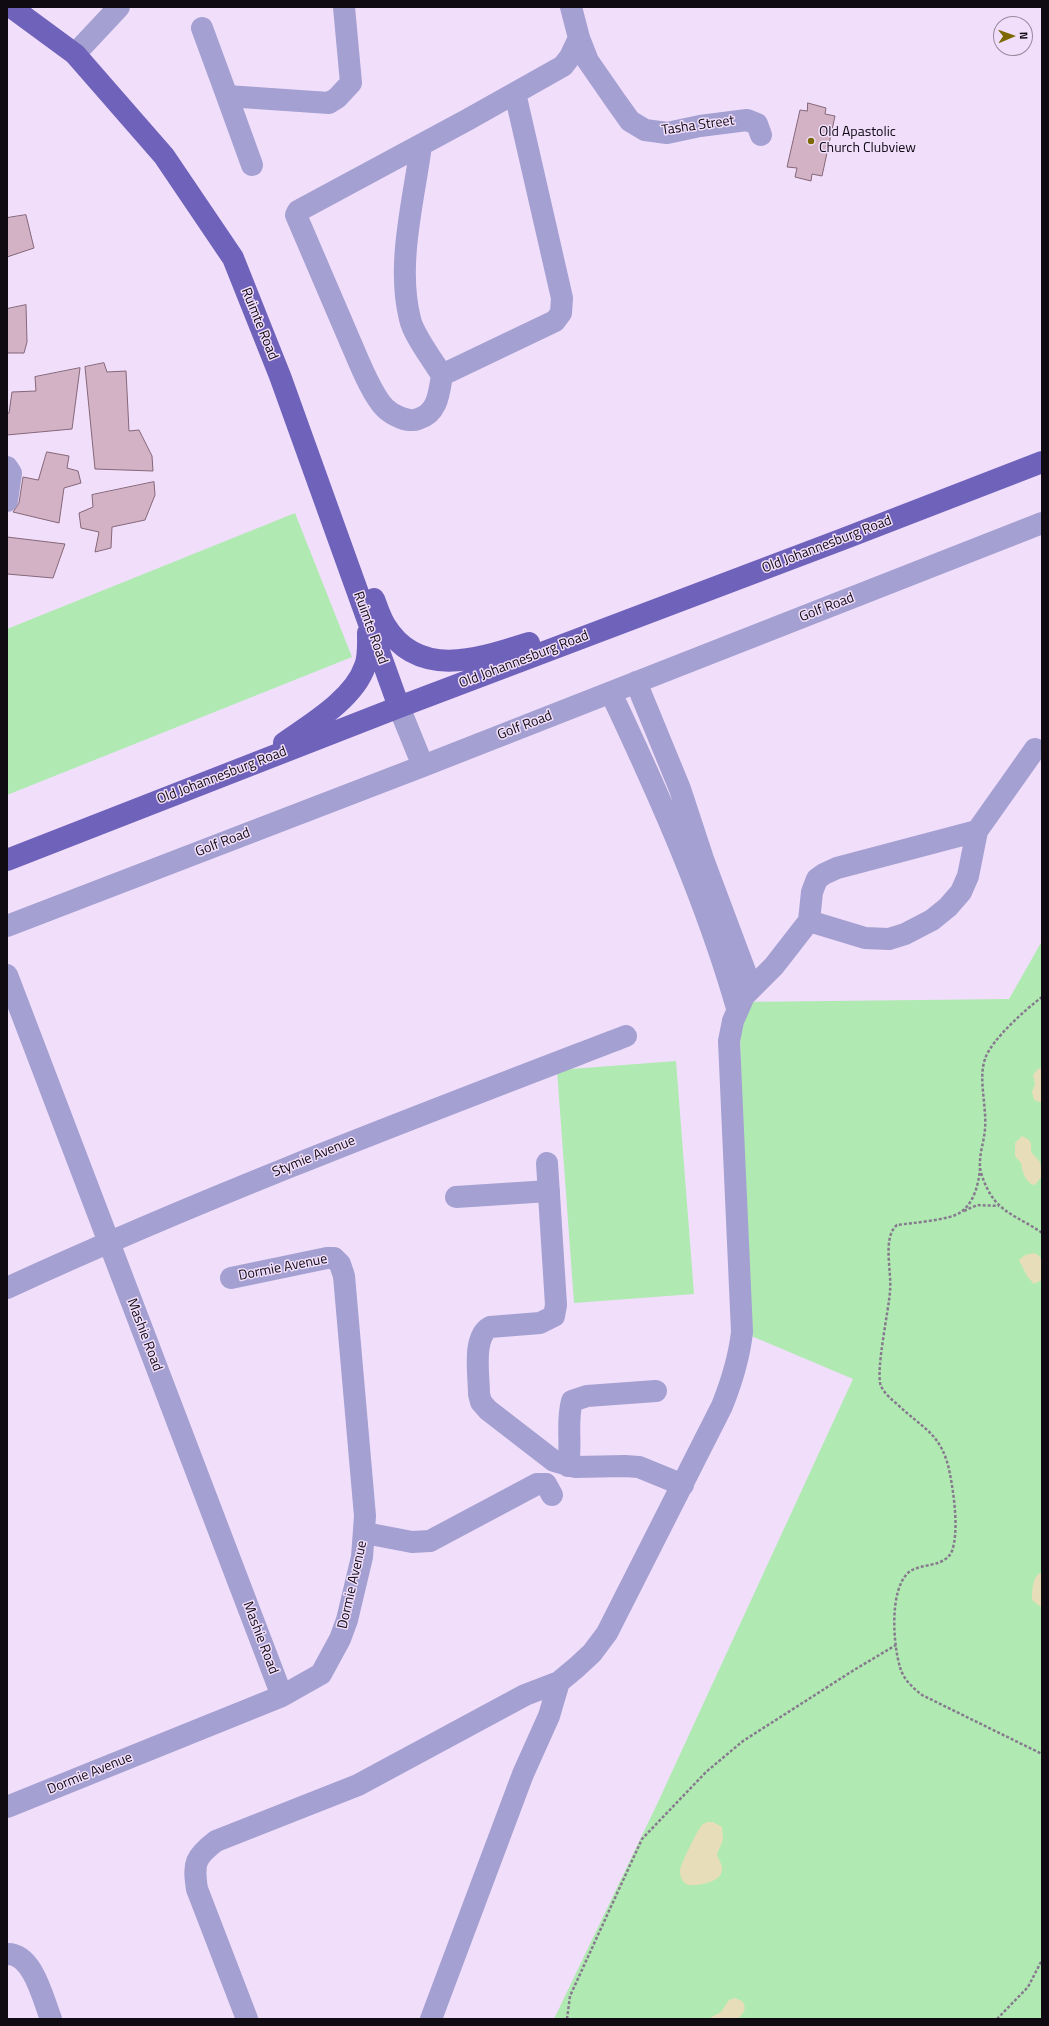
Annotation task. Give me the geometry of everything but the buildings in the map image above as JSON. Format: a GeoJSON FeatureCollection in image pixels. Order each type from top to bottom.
{"type":"FeatureCollection","features":[{"type":"Feature","properties":{"kind":"main road","name":"Ruimte Road"},"geometry":{"type":"LineString","coordinates":[[11,7],[75,54],[164,156],[233,258],[296,420],[399,707]]}},
{"type":"Feature","properties":{"kind":"main road"},"geometry":{"type":"LineString","coordinates":[[296,420],[334,497],[384,624],[399,643],[416,655],[440,661],[466,660],[491,655],[560,633],[597,625],[619,624]]}},
{"type":"Feature","properties":{"kind":"main road","name":"Old Johannesburg Road"},"geometry":{"type":"LineString","coordinates":[[7,860],[399,707],[836,542],[1042,462]]}},
{"type":"Feature","properties":{"kind":"main road"},"geometry":{"type":"LineString","coordinates":[[257,762],[310,725],[344,698],[358,683],[366,665],[369,624]]}},
{"type":"Feature","properties":{"kind":"street"},"geometry":{"type":"LineString","coordinates":[[75,54],[119,7]]}},
{"type":"Feature","properties":{"kind":"street"},"geometry":{"type":"LineString","coordinates":[[227,96],[329,103],[337,98],[351,83],[344,7]]}},
{"type":"Feature","properties":{"kind":"street"},"geometry":{"type":"LineString","coordinates":[[422,145],[405,258],[406,294],[412,324],[442,375],[439,394],[434,409],[426,416],[414,420],[394,416],[384,408],[365,374],[296,215],[301,209],[422,145],[562,66],[570,57],[575,21]]}},
{"type":"Feature","properties":{"kind":"street","name":"Tasha Street"},"geometry":{"type":"LineString","coordinates":[[575,21],[588,61],[630,121],[637,127],[650,132],[667,133],[747,120],[757,124],[761,135]]}},
{"type":"Feature","properties":{"kind":"street"},"geometry":{"type":"LineString","coordinates":[[202,28],[252,165]]}},
{"type":"Feature","properties":{"kind":"street"},"geometry":{"type":"LineString","coordinates":[[442,375],[555,320],[561,313],[562,298],[515,93]]}},
{"type":"Feature","properties":{"kind":"street"},"geometry":{"type":"LineString","coordinates":[[7,467],[11,473],[7,501]]}},
{"type":"Feature","properties":{"kind":"street","name":"Golf Road"},"geometry":{"type":"LineString","coordinates":[[7,926],[611,693],[1042,523]]}},
{"type":"Feature","properties":{"kind":"street"},"geometry":{"type":"LineString","coordinates":[[636,682],[680,789],[703,860],[752,987]]}},
{"type":"Feature","properties":{"kind":"street"},"geometry":{"type":"LineString","coordinates":[[611,693],[637,747],[688,868],[724,960],[737,1008]]}},
{"type":"Feature","properties":{"kind":"street"},"geometry":{"type":"LineString","coordinates":[[399,707],[423,766]]}},
{"type":"Feature","properties":{"kind":"street"},"geometry":{"type":"LineString","coordinates":[[809,921],[865,938],[889,939],[921,927],[948,908],[961,892],[968,876],[977,830],[1035,749]]}},
{"type":"Feature","properties":{"kind":"street"},"geometry":{"type":"LineString","coordinates":[[247,2019],[197,1889],[194,1872],[197,1859],[202,1852],[216,1842],[358,1785],[525,1695],[559,1682],[601,1643],[683,1485],[734,1378],[742,1332],[729,1041],[737,1008],[752,987],[774,966],[809,921],[814,884],[824,874],[837,868],[977,830]]}},
{"type":"Feature","properties":{"kind":"street","name":"Mashie Road"},"geometry":{"type":"LineString","coordinates":[[7,975],[282,1696]]}},
{"type":"Feature","properties":{"kind":"street","name":"Stymie Avenue"},"geometry":{"type":"LineString","coordinates":[[7,1288],[108,1242],[390,1127],[626,1036]]}},
{"type":"Feature","properties":{"kind":"street"},"geometry":{"type":"LineString","coordinates":[[547,1163],[556,1305],[554,1316],[540,1323],[490,1327],[484,1330],[478,1342],[479,1394],[481,1402],[488,1410],[554,1461],[575,1468],[625,1466],[639,1467],[683,1485]]}},
{"type":"Feature","properties":{"kind":"street"},"geometry":{"type":"LineString","coordinates":[[456,1197],[549,1191]]}},
{"type":"Feature","properties":{"kind":"street","name":"Dormie Avenue"},"geometry":{"type":"LineString","coordinates":[[7,1807],[282,1696],[321,1674],[340,1639],[347,1620],[362,1557],[365,1533],[344,1276],[340,1264],[334,1258],[327,1258],[231,1278]]}},
{"type":"Feature","properties":{"kind":"street"},"geometry":{"type":"LineString","coordinates":[[568,1466],[571,1450],[569,1418],[572,1401],[587,1396],[656,1390]]}},
{"type":"Feature","properties":{"kind":"street"},"geometry":{"type":"LineString","coordinates":[[365,1533],[412,1542],[430,1540],[537,1484],[546,1484],[552,1494]]}},
{"type":"Feature","properties":{"kind":"street"},"geometry":{"type":"LineString","coordinates":[[431,2019],[522,1774],[549,1716],[559,1682]]}},
{"type":"Feature","properties":{"kind":"street"},"geometry":{"type":"LineString","coordinates":[[525,1695],[549,1716]]}},
{"type":"Feature","properties":{"kind":"street"},"geometry":{"type":"LineString","coordinates":[[7,1954],[19,1956],[27,1963],[34,1974],[51,2019]]}},
{"type":"Feature","properties":{"kind":"path"},"geometry":{"type":"LineString","coordinates":[[962,1212],[975,1192],[980,1180],[981,1149],[986,1128],[983,1071],[985,1058],[1008,1028],[1042,997]]}},
{"type":"Feature","properties":{"kind":"path"},"geometry":{"type":"LineString","coordinates":[[980,1168],[988,1191],[999,1206],[1042,1233]]}},
{"type":"Feature","properties":{"kind":"path"},"geometry":{"type":"LineString","coordinates":[[999,1206],[977,1205],[962,1212],[942,1218],[897,1225],[892,1229],[888,1240],[890,1292],[879,1376],[880,1386],[885,1393],[922,1425],[940,1443],[947,1459],[951,1479],[955,1536],[951,1553],[940,1562],[910,1571],[900,1585],[896,1600],[894,1624],[900,1668],[909,1684],[922,1695],[1042,1754]]}},
{"type":"Feature","properties":{"kind":"path"},"geometry":{"type":"LineString","coordinates":[[567,2019],[570,1996],[642,1839],[706,1772],[743,1741],[896,1645]]}},
{"type":"Feature","properties":{"kind":"path"},"geometry":{"type":"LineString","coordinates":[[998,2019],[1028,1987],[1042,1960]]}},
{"type":"Feature","properties":{"kind":"green space"},"geometry":{"type":"Polygon","coordinates":[[[295,513],[352,657],[7,795],[7,629],[295,513]]]}},
{"type":"Feature","properties":{"kind":"green space"},"geometry":{"type":"Polygon","coordinates":[[[1042,941],[1042,2019],[554,2019],[658,1802],[853,1379],[742,1332],[740,1002],[1009,999],[1042,941]]]}},
{"type":"Feature","properties":{"kind":"green space"},"geometry":{"type":"Polygon","coordinates":[[[676,1061],[694,1294],[574,1303],[557,1070],[676,1061]]]}},
{"type":"Feature","properties":{"kind":"sand"},"geometry":{"type":"Polygon","coordinates":[[[1042,1067],[1042,1103],[1034,1100],[1032,1092],[1035,1084],[1033,1075],[1042,1067]]]}},
{"type":"Feature","properties":{"kind":"sand"},"geometry":{"type":"Polygon","coordinates":[[[1022,1136],[1028,1139],[1031,1143],[1031,1152],[1040,1162],[1042,1176],[1035,1185],[1027,1180],[1023,1173],[1021,1163],[1015,1156],[1015,1143],[1022,1136]]]}},
{"type":"Feature","properties":{"kind":"sand"},"geometry":{"type":"Polygon","coordinates":[[[1034,1253],[1042,1260],[1043,1268],[1042,1280],[1034,1284],[1027,1276],[1019,1260],[1025,1255],[1034,1253]]]}},
{"type":"Feature","properties":{"kind":"sand"},"geometry":{"type":"Polygon","coordinates":[[[1040,1573],[1042,1573],[1042,1608],[1032,1600],[1034,1581],[1040,1573]]]}},
{"type":"Feature","properties":{"kind":"sand"},"geometry":{"type":"Polygon","coordinates":[[[707,1822],[713,1822],[722,1827],[723,1840],[717,1854],[722,1867],[721,1873],[719,1877],[709,1882],[698,1885],[688,1885],[683,1881],[680,1870],[697,1833],[702,1825],[707,1822]]]}},
{"type":"Feature","properties":{"kind":"sand"},"geometry":{"type":"Polygon","coordinates":[[[735,1998],[742,2001],[745,2006],[742,2015],[738,2019],[708,2019],[721,2012],[729,2000],[735,1998]]]}},
{"type":"Feature","properties":{"kind":"place","name":"Old Apastolic Church Clubview"},"geometry":{"type":"Point","coordinates":[811,141]}}]}
